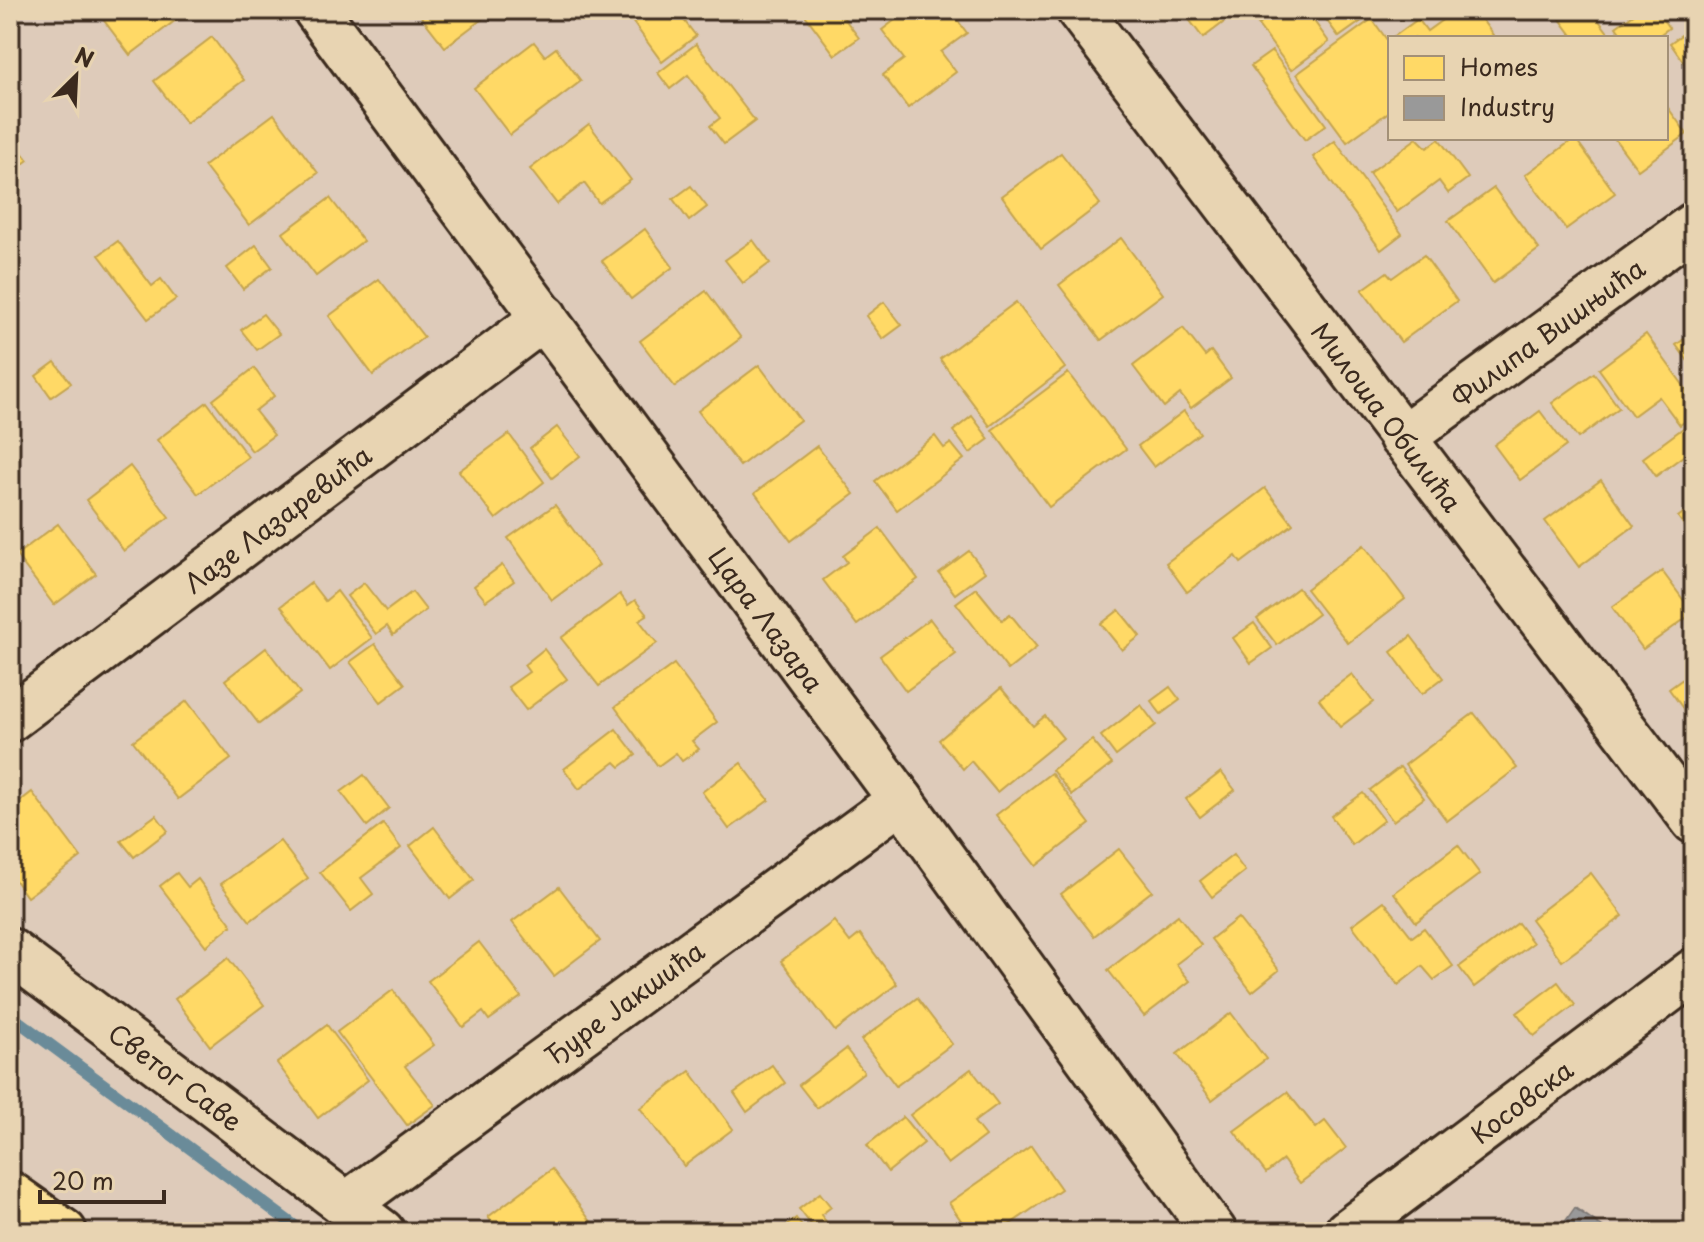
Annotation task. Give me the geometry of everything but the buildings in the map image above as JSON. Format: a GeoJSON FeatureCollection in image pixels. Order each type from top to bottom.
{"type":"FeatureCollection","features":[{"type":"Feature","properties":{"kind":"main road"},"geometry":{"type":"LineString","coordinates":[[10,1194],[64,1232]]}},
{"type":"Feature","properties":{"kind":"street","name":"Цара Лазара"},"geometry":{"type":"LineString","coordinates":[[316,10],[901,800],[1214,1232]]}},
{"type":"Feature","properties":{"kind":"street","name":"Милоша Обилића"},"geometry":{"type":"LineString","coordinates":[[1079,10],[1694,821]]}},
{"type":"Feature","properties":{"kind":"street","name":"Филипа Вишњића"},"geometry":{"type":"LineString","coordinates":[[1402,438],[1694,225]]}},
{"type":"Feature","properties":{"kind":"street","name":"Лазе Лазаревића"},"geometry":{"type":"LineString","coordinates":[[10,719],[545,317]]}},
{"type":"Feature","properties":{"kind":"street","name":"Ђуре Јакшића"},"geometry":{"type":"LineString","coordinates":[[346,1205],[901,800]]}},
{"type":"Feature","properties":{"kind":"street","name":"Светог Саве"},"geometry":{"type":"LineString","coordinates":[[10,951],[382,1232]]}},
{"type":"Feature","properties":{"kind":"street","name":"Косовска"},"geometry":{"type":"LineString","coordinates":[[1347,1232],[1694,971]]}},
{"type":"Feature","properties":{"kind":"waterway"},"geometry":{"type":"LineString","coordinates":[[10,1015],[303,1232]]}}]}
